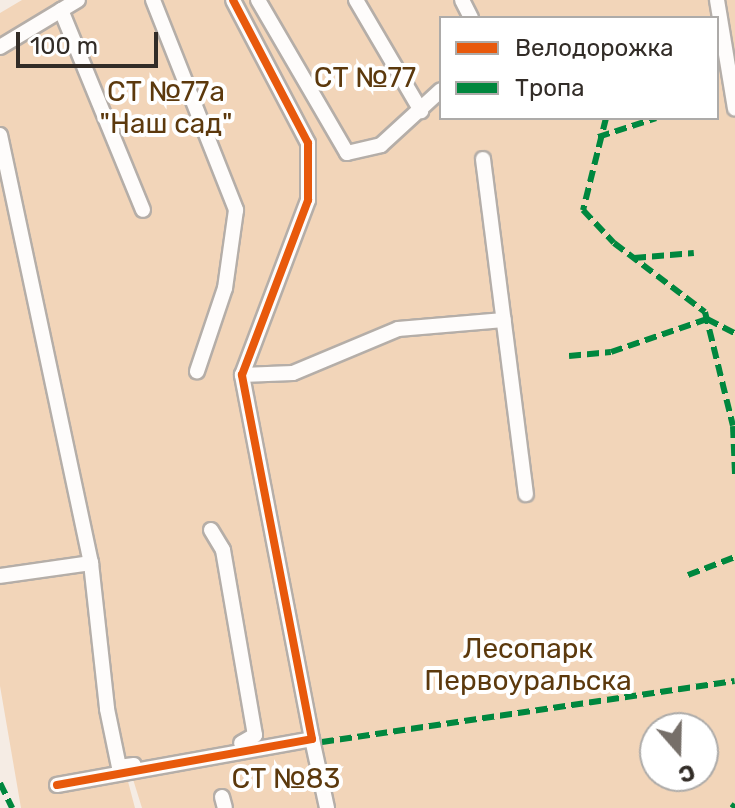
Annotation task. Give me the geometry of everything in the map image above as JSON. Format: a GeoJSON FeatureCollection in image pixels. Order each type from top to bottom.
{"type":"FeatureCollection","features":[{"type":"Feature","properties":{"kind":"street"},"geometry":{"type":"LineString","coordinates":[[0,47],[78,0]]}},
{"type":"Feature","properties":{"kind":"street"},"geometry":{"type":"LineString","coordinates":[[153,0],[236,210],[225,288],[197,371]]}},
{"type":"Feature","properties":{"kind":"street"},"geometry":{"type":"LineString","coordinates":[[233,0],[307,133],[308,200],[242,375],[327,808]]}},
{"type":"Feature","properties":{"kind":"street"},"geometry":{"type":"LineString","coordinates":[[258,0],[347,153],[381,145],[439,92]]}},
{"type":"Feature","properties":{"kind":"street"},"geometry":{"type":"LineString","coordinates":[[356,0],[421,111]]}},
{"type":"Feature","properties":{"kind":"street"},"geometry":{"type":"LineString","coordinates":[[717,0],[735,109]]}},
{"type":"Feature","properties":{"kind":"street"},"geometry":{"type":"LineString","coordinates":[[61,10],[143,210]]}},
{"type":"Feature","properties":{"kind":"street"},"geometry":{"type":"LineString","coordinates":[[0,135],[91,563],[119,767],[255,740],[223,550],[211,530]]}},
{"type":"Feature","properties":{"kind":"street"},"geometry":{"type":"LineString","coordinates":[[483,159],[526,494]]}},
{"type":"Feature","properties":{"kind":"street"},"geometry":{"type":"LineString","coordinates":[[242,375],[293,373],[398,329],[504,320]]}},
{"type":"Feature","properties":{"kind":"street"},"geometry":{"type":"LineString","coordinates":[[0,576],[91,563]]}},
{"type":"Feature","properties":{"kind":"street"},"geometry":{"type":"LineString","coordinates":[[57,785],[312,739]]}},
{"type":"Feature","properties":{"kind":"green space"},"geometry":{"type":"Polygon","coordinates":[[[22,0],[228,0],[309,133],[234,0],[735,0],[735,808],[142,808],[117,728],[126,767],[65,777],[125,770],[135,808],[21,808],[0,686],[0,13],[22,0]]]}},
{"type":"Feature","properties":{"kind":"marked path"},"geometry":{"type":"LineString","coordinates":[[606,120],[583,210],[614,243],[705,312],[733,426],[735,474]]}},
{"type":"Feature","properties":{"kind":"marked path"},"geometry":{"type":"LineString","coordinates":[[598,137],[650,120]]}},
{"type":"Feature","properties":{"kind":"marked path"},"geometry":{"type":"LineString","coordinates":[[634,258],[694,253]]}},
{"type":"Feature","properties":{"kind":"marked path"},"geometry":{"type":"LineString","coordinates":[[569,356],[611,352],[707,319],[735,333]]}},
{"type":"Feature","properties":{"kind":"marked path"},"geometry":{"type":"LineString","coordinates":[[688,575],[735,557]]}},
{"type":"Feature","properties":{"kind":"marked path"},"geometry":{"type":"LineString","coordinates":[[322,742],[735,681]]}},
{"type":"Feature","properties":{"kind":"marked path"},"geometry":{"type":"LineString","coordinates":[[0,783],[12,808]]}},
{"type":"Feature","properties":{"kind":"marked path"},"geometry":{"type":"LineString","coordinates":[[732,808],[735,804]]}},
{"type":"Feature","properties":{"kind":"cycle path"},"geometry":{"type":"LineString","coordinates":[[57,785],[312,739],[242,375],[308,200],[308,143],[233,0]]}},
{"type":"Feature","properties":{"kind":"park label","name":"СТ №77"},"geometry":{"type":"Point","coordinates":[365,78]}},
{"type":"Feature","properties":{"kind":"park label","name":"СТ №77а \"Наш сад\""},"geometry":{"type":"Point","coordinates":[166,108]}},
{"type":"Feature","properties":{"kind":"park label","name":"Лесопарк Первоуральска"},"geometry":{"type":"Point","coordinates":[528,665]}},
{"type":"Feature","properties":{"kind":"park label","name":"СТ №83"},"geometry":{"type":"Point","coordinates":[286,779]}}]}
